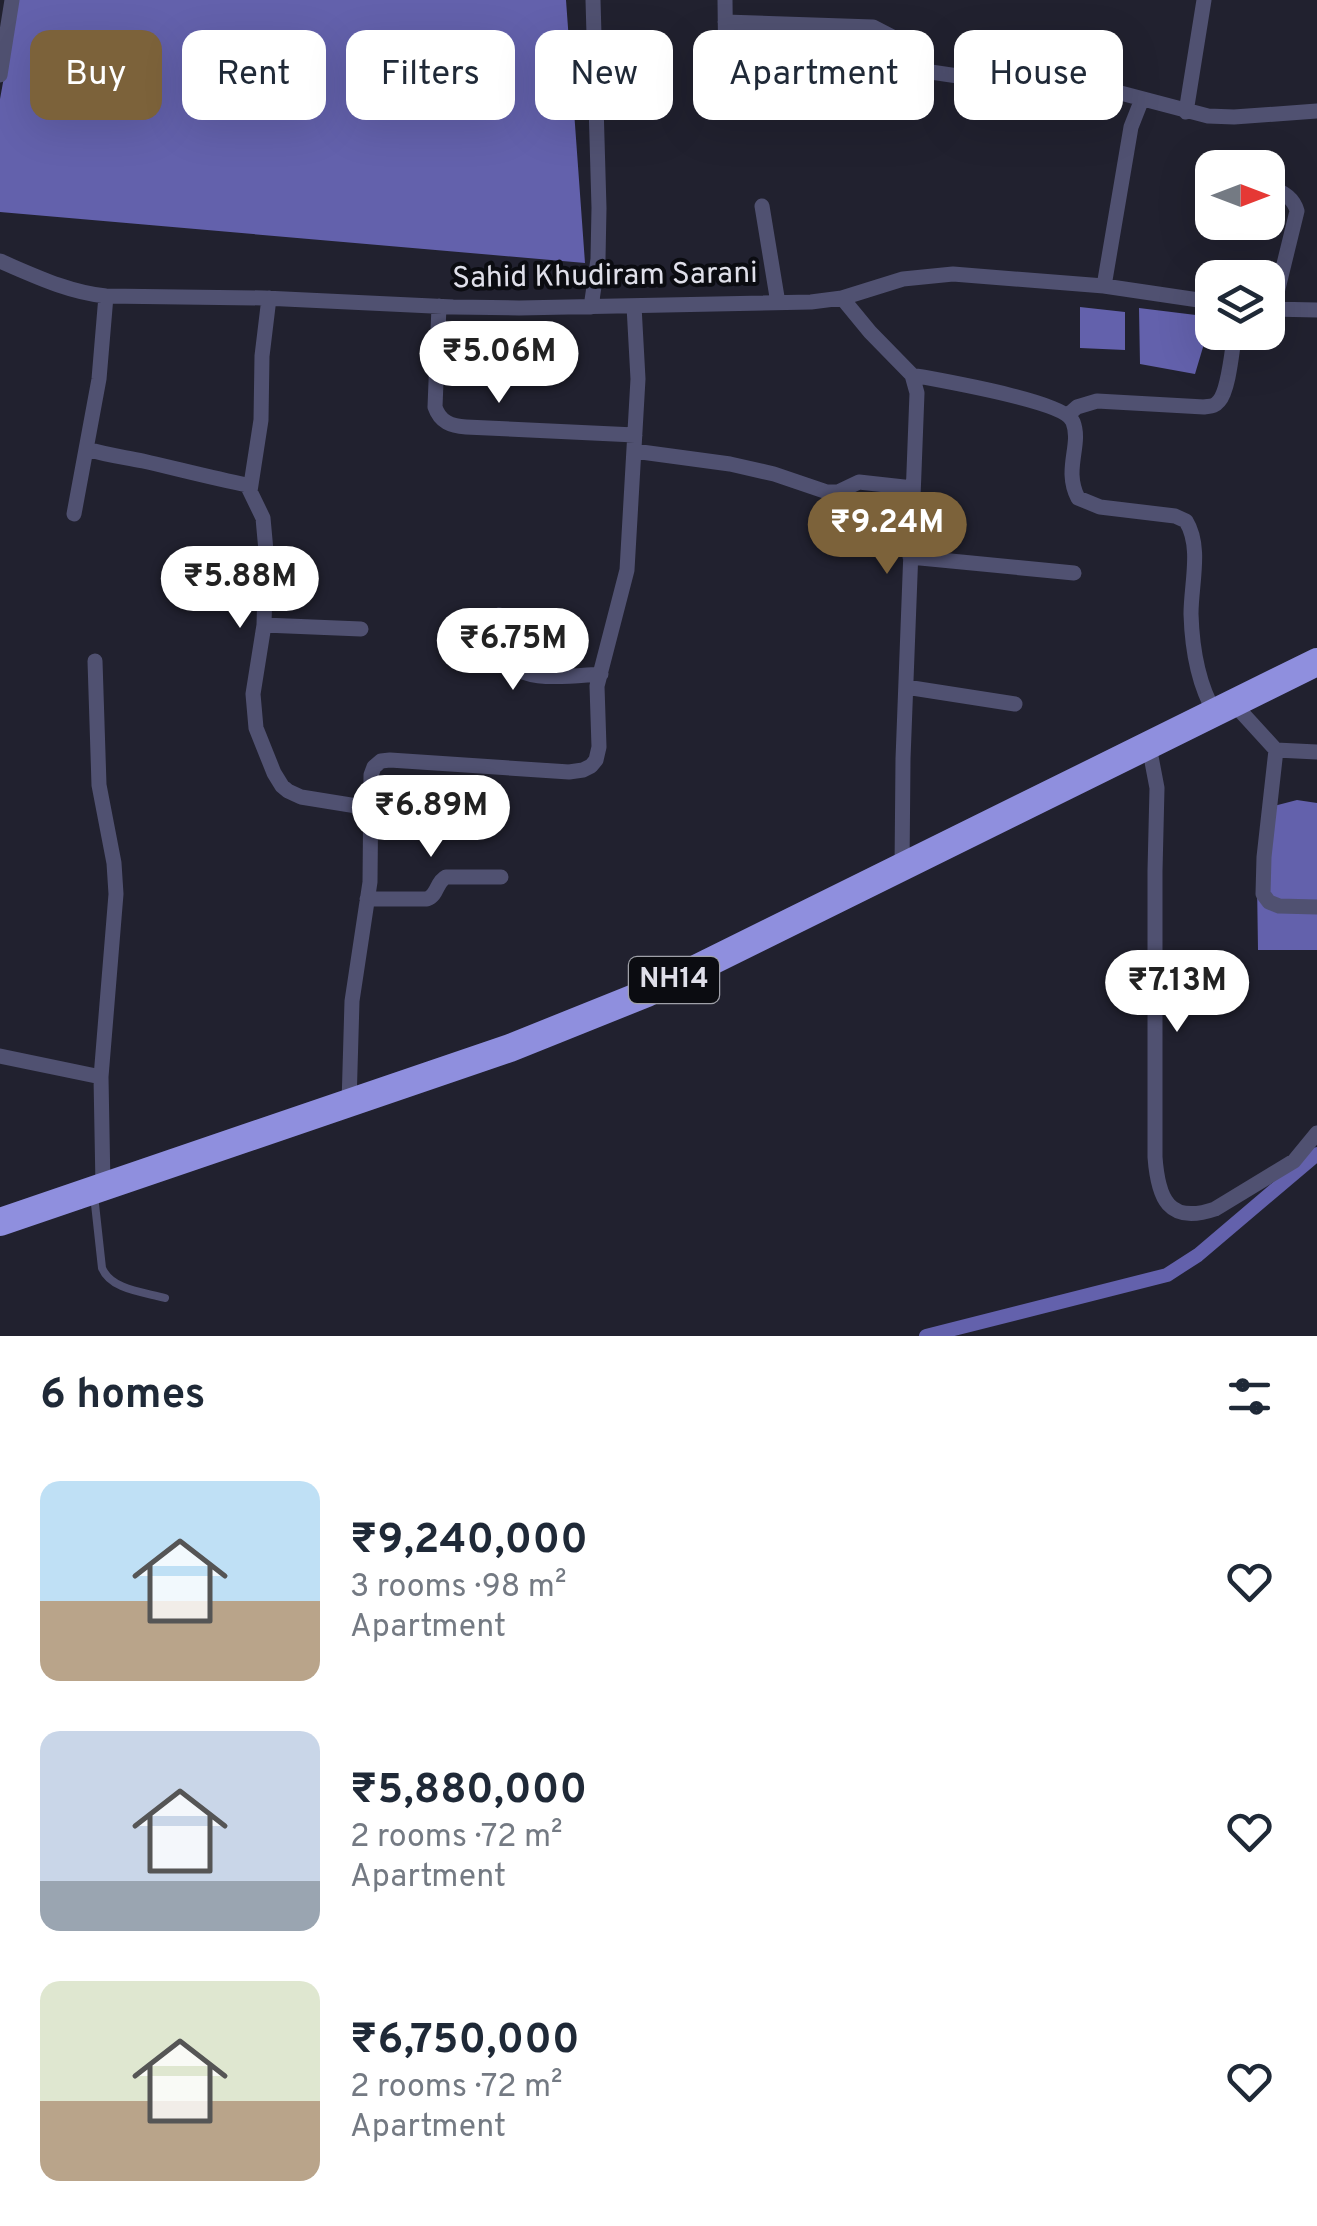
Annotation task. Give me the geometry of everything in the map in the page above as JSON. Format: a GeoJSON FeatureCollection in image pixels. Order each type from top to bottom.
{"type":"FeatureCollection","features":[{"type":"Feature","properties":{"kind":"highway","name":"NH14"},"geometry":{"type":"LineString","coordinates":[[0,1222],[527,1041],[646,993],[1317,662]]}},
{"type":"Feature","properties":{"kind":"street"},"geometry":{"type":"LineString","coordinates":[[0,74],[12,0]]}},
{"type":"Feature","properties":{"kind":"street"},"geometry":{"type":"LineString","coordinates":[[591,307],[599,225],[593,0]]}},
{"type":"Feature","properties":{"kind":"street"},"geometry":{"type":"LineString","coordinates":[[724,0],[725,30]]}},
{"type":"Feature","properties":{"kind":"street"},"geometry":{"type":"LineString","coordinates":[[1186,112],[1204,0]]}},
{"type":"Feature","properties":{"kind":"street"},"geometry":{"type":"LineString","coordinates":[[725,22],[873,27],[902,42],[924,71],[1066,92],[1113,91],[1208,116],[1317,111]]}},
{"type":"Feature","properties":{"kind":"street"},"geometry":{"type":"LineString","coordinates":[[1104,286],[1132,127],[1142,99]]}},
{"type":"Feature","properties":{"kind":"street"},"geometry":{"type":"LineString","coordinates":[[1284,260],[1297,211],[1285,194]]}},
{"type":"Feature","properties":{"kind":"street"},"geometry":{"type":"LineString","coordinates":[[762,206],[778,303]]}},
{"type":"Feature","properties":{"kind":"street","name":"Sahid Khudiram Sarani"},"geometry":{"type":"LineString","coordinates":[[0,261],[81,293],[106,296],[439,306],[778,303],[827,301],[903,279],[953,274],[1104,286],[1195,299]]}},
{"type":"Feature","properties":{"kind":"street"},"geometry":{"type":"LineString","coordinates":[[74,514],[99,379],[106,296]]}},
{"type":"Feature","properties":{"kind":"street"},"geometry":{"type":"LineString","coordinates":[[250,491],[269,298]]}},
{"type":"Feature","properties":{"kind":"street"},"geometry":{"type":"LineString","coordinates":[[842,298],[912,375],[917,394],[902,868]]}},
{"type":"Feature","properties":{"kind":"street"},"geometry":{"type":"LineString","coordinates":[[439,306],[435,407],[446,422],[634,443],[774,474],[827,492],[838,492],[858,482],[913,488]]}},
{"type":"Feature","properties":{"kind":"street"},"geometry":{"type":"LineString","coordinates":[[348,1104],[352,1000],[367,899],[374,767],[390,760],[568,772],[591,766],[596,760],[596,697],[627,570],[638,379],[634,306]]}},
{"type":"Feature","properties":{"kind":"street"},"geometry":{"type":"LineString","coordinates":[[1285,309],[1317,310]]}},
{"type":"Feature","properties":{"kind":"street"},"geometry":{"type":"LineString","coordinates":[[1068,415],[1077,407],[1097,401],[1214,406],[1225,390],[1232,350]]}},
{"type":"Feature","properties":{"kind":"street"},"geometry":{"type":"LineString","coordinates":[[912,375],[1006,394],[1068,415],[1074,434],[1071,480],[1078,498],[1100,507],[1175,516],[1186,521],[1194,537],[1192,628],[1205,696],[1276,750],[1317,752]]}},
{"type":"Feature","properties":{"kind":"street"},"geometry":{"type":"LineString","coordinates":[[87,449],[247,485],[265,527],[266,551],[264,625],[253,694],[256,728],[282,786],[301,797],[370,808]]}},
{"type":"Feature","properties":{"kind":"street"},"geometry":{"type":"LineString","coordinates":[[910,557],[1074,573]]}},
{"type":"Feature","properties":{"kind":"street"},"geometry":{"type":"LineString","coordinates":[[499,616],[505,656],[511,666],[538,676],[601,674]]}},
{"type":"Feature","properties":{"kind":"street"},"geometry":{"type":"LineString","coordinates":[[264,625],[361,630]]}},
{"type":"Feature","properties":{"kind":"street"},"geometry":{"type":"LineString","coordinates":[[95,661],[98,785],[114,863],[116,894],[101,1077],[98,1188]]}},
{"type":"Feature","properties":{"kind":"street"},"geometry":{"type":"LineString","coordinates":[[906,687],[1016,704]]}},
{"type":"Feature","properties":{"kind":"street"},"geometry":{"type":"LineString","coordinates":[[1149,746],[1158,804],[1154,872],[1155,1157],[1159,1190],[1174,1210],[1201,1214],[1215,1209],[1294,1161],[1317,1133]]}},
{"type":"Feature","properties":{"kind":"street"},"geometry":{"type":"LineString","coordinates":[[1276,750],[1263,894],[1279,906],[1317,907]]}},
{"type":"Feature","properties":{"kind":"street"},"geometry":{"type":"LineString","coordinates":[[367,899],[427,898],[434,895],[446,877],[502,877]]}},
{"type":"Feature","properties":{"kind":"street"},"geometry":{"type":"LineString","coordinates":[[0,1056],[101,1077]]}},
{"type":"Feature","properties":{"kind":"lane"},"geometry":{"type":"LineString","coordinates":[[98,1188],[105,1276],[112,1282],[165,1298]]}},
{"type":"Feature","properties":{"kind":"shaded area"},"geometry":{"type":"Polygon","coordinates":[[[18,0],[566,0],[568,30],[535,30],[535,120],[575,120],[585,263],[0,212],[0,99],[18,0]]]}},
{"type":"Feature","properties":{"kind":"shaded area"},"geometry":{"type":"Polygon","coordinates":[[[1080,307],[1125,312],[1125,350],[1080,348],[1080,307]]]}},
{"type":"Feature","properties":{"kind":"shaded area"},"geometry":{"type":"Polygon","coordinates":[[[1139,308],[1195,315],[1195,350],[1202,350],[1195,374],[1140,364],[1139,308]]]}},
{"type":"Feature","properties":{"kind":"shaded area"},"geometry":{"type":"Polygon","coordinates":[[[1297,800],[1317,803],[1317,950],[1258,950],[1257,883],[1266,808],[1297,800]]]}},
{"type":"Feature","properties":{"kind":"waterway"},"geometry":{"type":"LineString","coordinates":[[926,1336],[1167,1275],[1198,1255],[1317,1154]]}}]}
